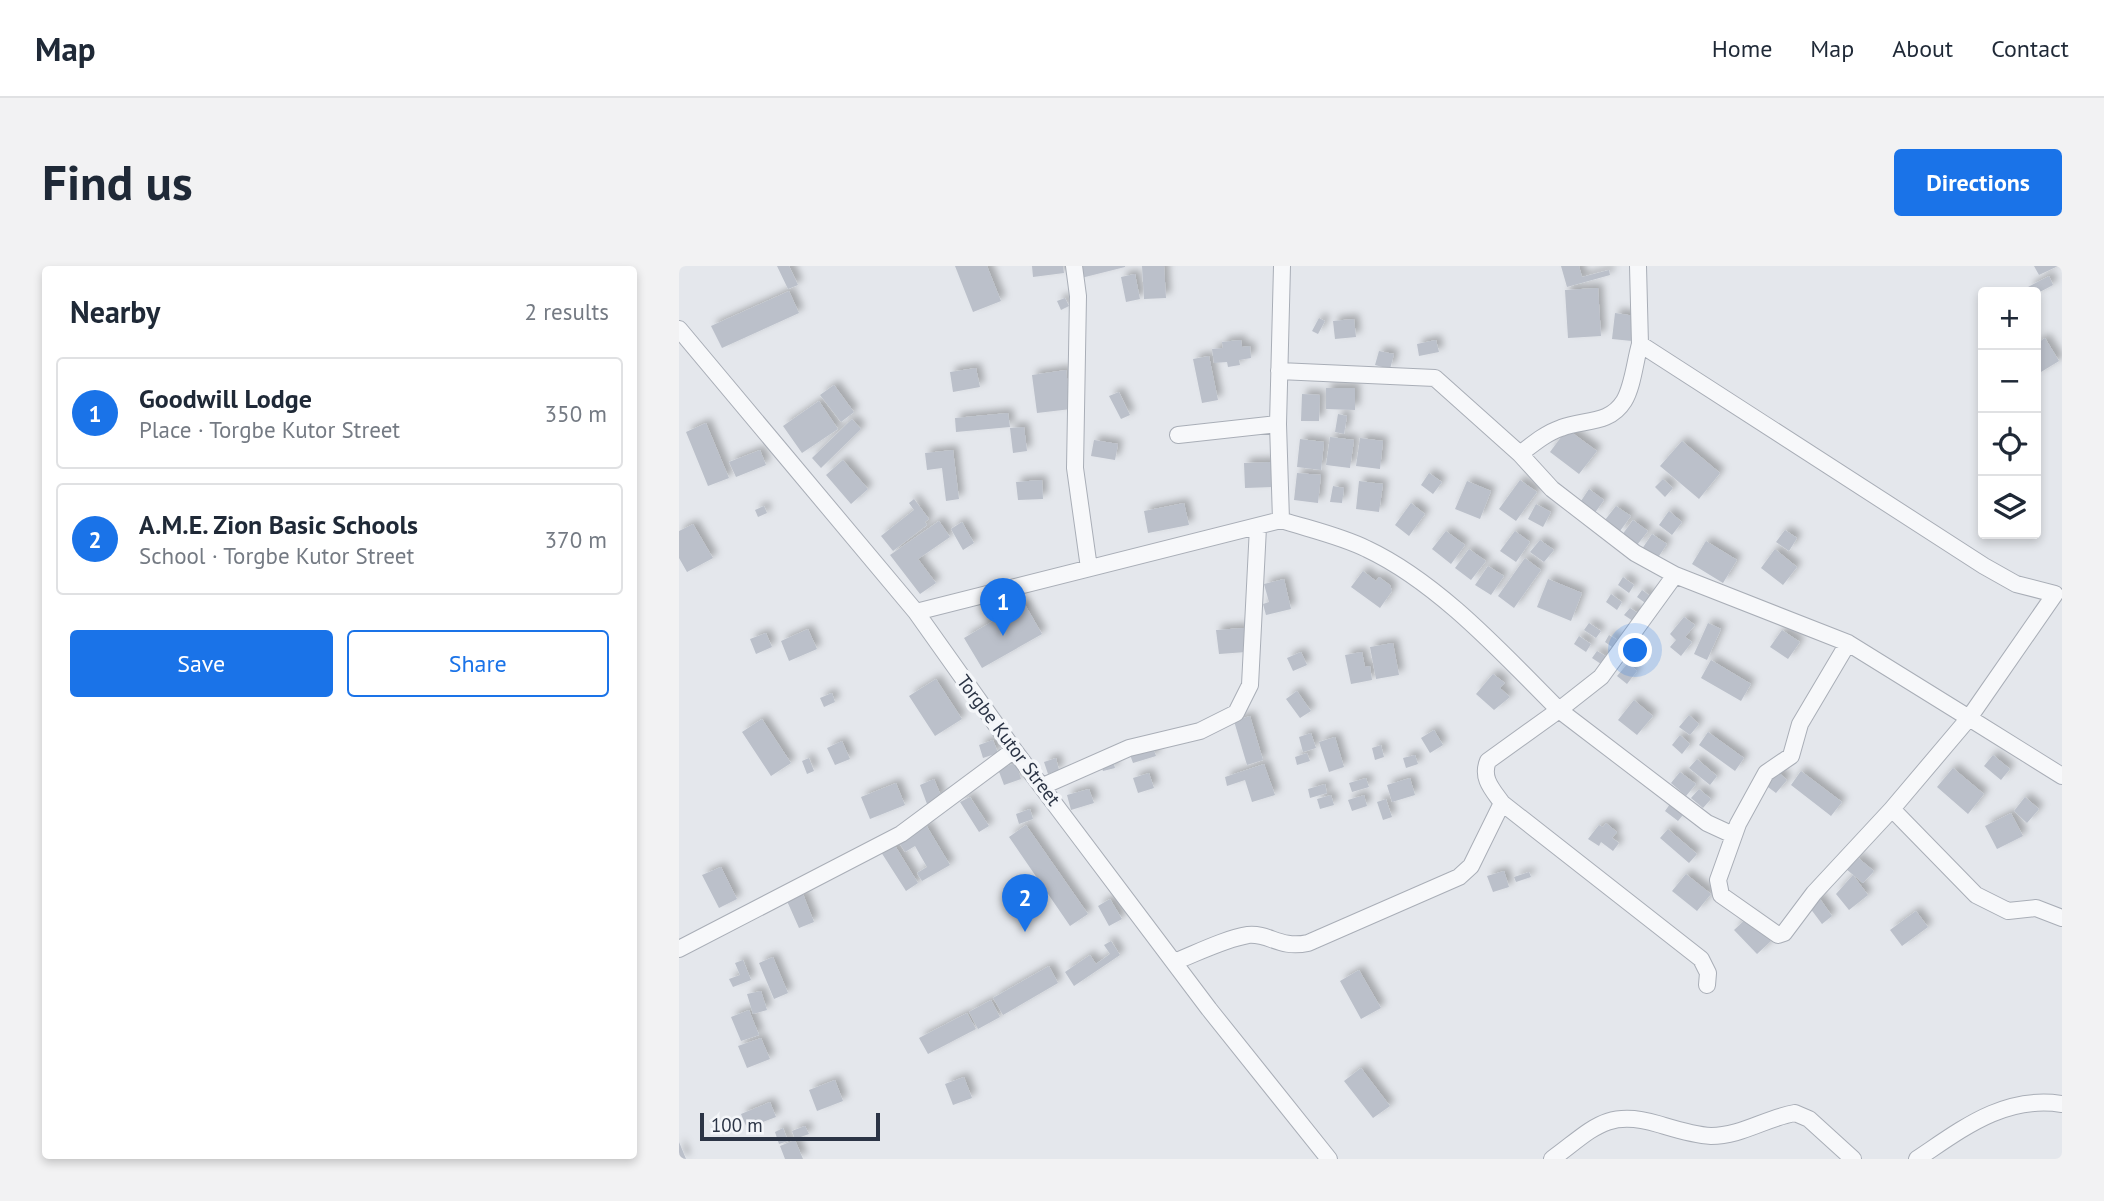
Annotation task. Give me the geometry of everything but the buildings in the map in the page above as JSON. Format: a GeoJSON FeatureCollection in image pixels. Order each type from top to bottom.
{"type":"FeatureCollection","features":[{"type":"Feature","properties":{"kind":"street"},"geometry":{"type":"LineString","coordinates":[[1074,266],[1078,296],[1075,468],[1089,568]]}},
{"type":"Feature","properties":{"kind":"street"},"geometry":{"type":"LineString","coordinates":[[1281,520],[1278,424],[1282,266]]}},
{"type":"Feature","properties":{"kind":"street"},"geometry":{"type":"LineString","coordinates":[[1520,454],[1564,427],[1604,419],[1617,411],[1626,399],[1640,344],[1638,266]]}},
{"type":"Feature","properties":{"kind":"street","name":"Torgbe Kutor Street"},"geometry":{"type":"LineString","coordinates":[[679,329],[916,612],[1014,750],[1174,962],[1329,1159]]}},
{"type":"Feature","properties":{"kind":"street"},"geometry":{"type":"LineString","coordinates":[[1640,344],[1984,566],[2016,584],[2060,591],[1969,718],[1892,809],[1814,893],[1781,935],[1772,932],[1719,892],[1718,880],[1733,835],[1766,773],[1785,763],[1791,756],[1800,724],[1848,643]]}},
{"type":"Feature","properties":{"kind":"street"},"geometry":{"type":"LineString","coordinates":[[1279,370],[1435,379],[1520,454],[1552,489],[1635,553],[1675,575],[1848,643],[2062,776]]}},
{"type":"Feature","properties":{"kind":"street"},"geometry":{"type":"LineString","coordinates":[[1178,435],[1278,424]]}},
{"type":"Feature","properties":{"kind":"street"},"geometry":{"type":"LineString","coordinates":[[916,612],[1281,520],[1365,548],[1390,561],[1495,646],[1559,710],[1707,823],[1733,835]]}},
{"type":"Feature","properties":{"kind":"street"},"geometry":{"type":"LineString","coordinates":[[1043,786],[1129,748],[1200,731],[1236,713],[1250,685],[1258,527]]}},
{"type":"Feature","properties":{"kind":"street"},"geometry":{"type":"LineString","coordinates":[[1675,575],[1601,677],[1488,761],[1484,770],[1487,783],[1502,803],[1701,959],[1708,973],[1707,985]]}},
{"type":"Feature","properties":{"kind":"street"},"geometry":{"type":"LineString","coordinates":[[679,949],[901,834],[1014,750]]}},
{"type":"Feature","properties":{"kind":"street"},"geometry":{"type":"LineString","coordinates":[[1174,962],[1247,935],[1284,945],[1308,943],[1459,877],[1472,866],[1502,803]]}},
{"type":"Feature","properties":{"kind":"street"},"geometry":{"type":"LineString","coordinates":[[1892,809],[1976,894],[1989,903],[2008,911],[2045,909],[2062,918]]}},
{"type":"Feature","properties":{"kind":"street"},"geometry":{"type":"LineString","coordinates":[[1917,1159],[2006,1107],[2032,1102],[2062,1104]]}},
{"type":"Feature","properties":{"kind":"street"},"geometry":{"type":"LineString","coordinates":[[1552,1159],[1591,1131],[1616,1118],[1641,1119],[1710,1136],[1732,1134],[1795,1113],[1809,1119],[1853,1159]]}},
{"type":"Feature","properties":{"kind":"place","name":"Goodwill Lodge"},"geometry":{"type":"Point","coordinates":[1003,636]}},
{"type":"Feature","properties":{"kind":"place","name":"A.M.E. Zion Basic Schools"},"geometry":{"type":"Point","coordinates":[1025,932]}}]}
